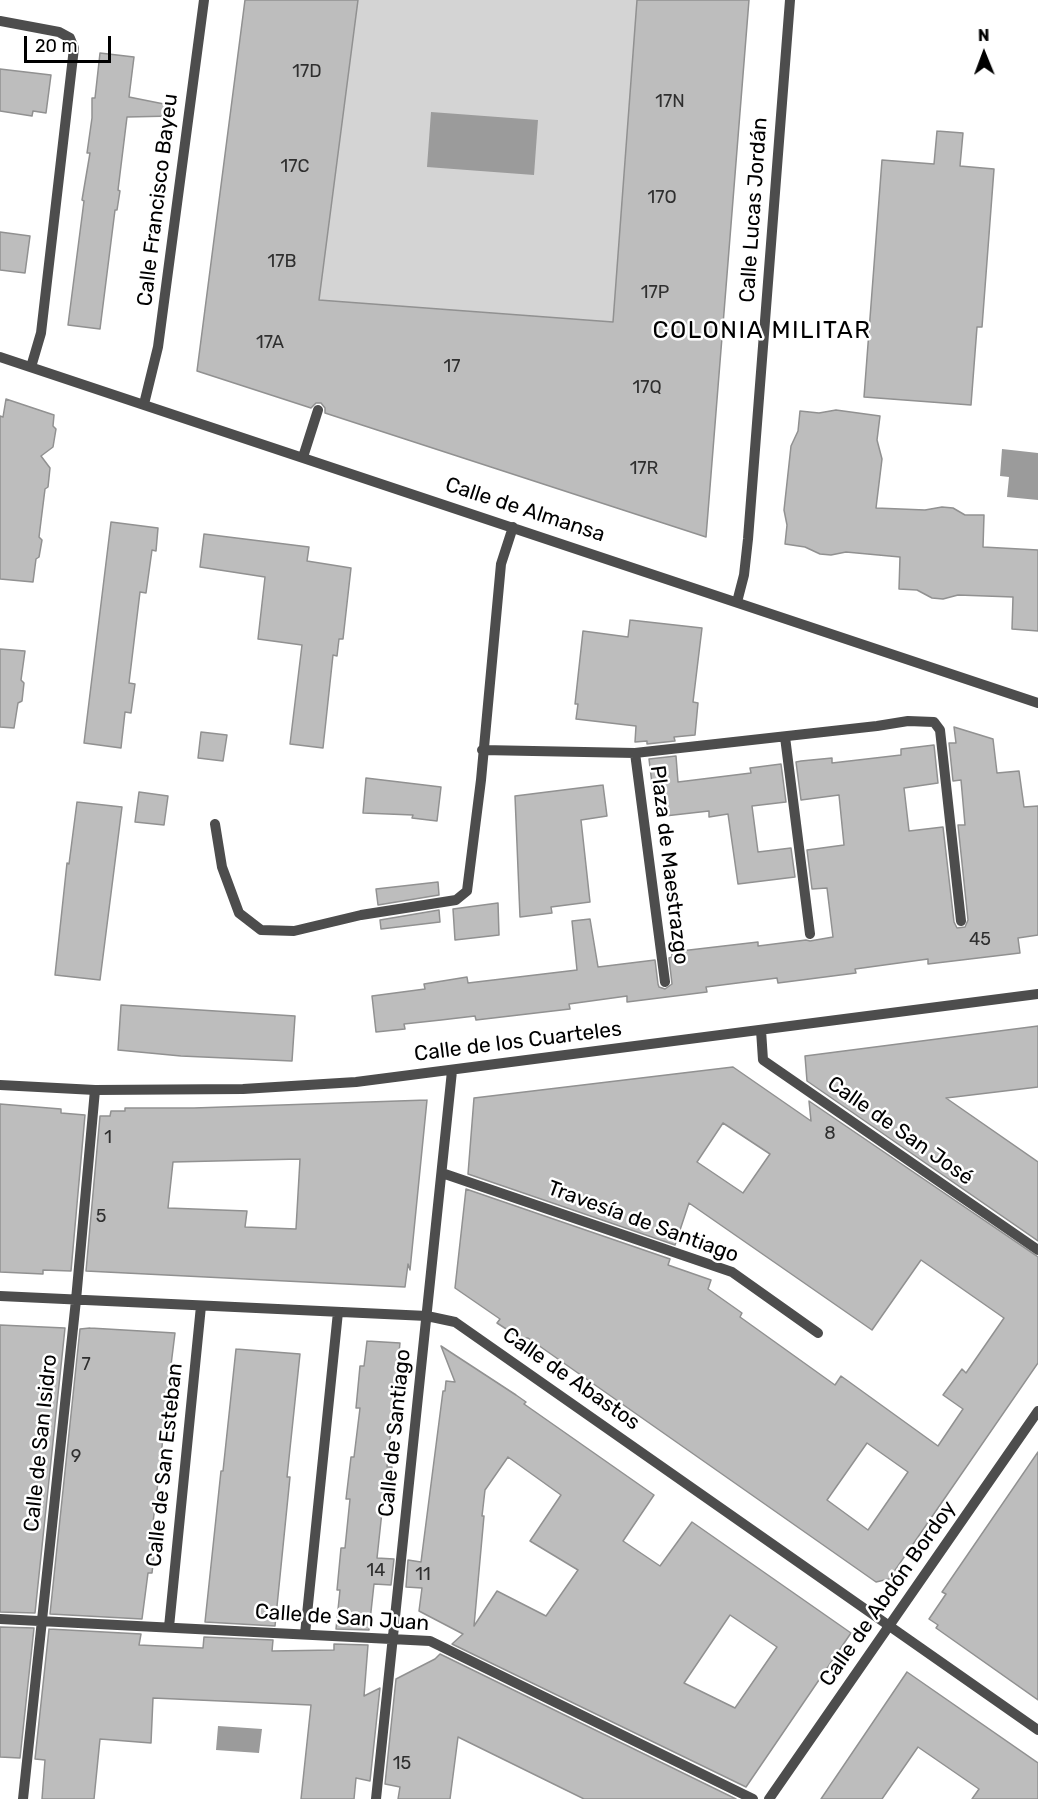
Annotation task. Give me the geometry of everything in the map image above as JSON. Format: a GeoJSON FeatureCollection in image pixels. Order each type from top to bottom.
{"type":"FeatureCollection","features":[{"type":"Feature","properties":{"kind":"street","name":"Calle Francisco Bayeu"},"geometry":{"type":"LineString","coordinates":[[144,404],[158,347],[204,0]]}},
{"type":"Feature","properties":{"kind":"street","name":"Calle Lucas Jordán"},"geometry":{"type":"LineString","coordinates":[[737,602],[744,575],[748,539],[789,0]]}},
{"type":"Feature","properties":{"kind":"street"},"geometry":{"type":"LineString","coordinates":[[0,21],[59,32],[70,38],[74,48],[40,333],[31,367]]}},
{"type":"Feature","properties":{"kind":"street","name":"Calle de Almansa"},"geometry":{"type":"LineString","coordinates":[[0,357],[1038,703]]}},
{"type":"Feature","properties":{"kind":"street"},"geometry":{"type":"LineString","coordinates":[[303,457],[318,410]]}},
{"type":"Feature","properties":{"kind":"street"},"geometry":{"type":"LineString","coordinates":[[215,824],[222,867],[239,913],[261,930],[294,931],[361,915],[456,900],[467,891],[501,564],[513,527]]}},
{"type":"Feature","properties":{"kind":"street","name":"Plaza de Maestrazgo"},"geometry":{"type":"LineString","coordinates":[[482,750],[635,753],[908,721],[934,722],[940,730],[961,921]]}},
{"type":"Feature","properties":{"kind":"street"},"geometry":{"type":"LineString","coordinates":[[784,737],[810,934]]}},
{"type":"Feature","properties":{"kind":"street","name":"Plaza de Maestrazgo"},"geometry":{"type":"LineString","coordinates":[[635,753],[665,982]]}},
{"type":"Feature","properties":{"kind":"street","name":"Calle de los Cuarteles"},"geometry":{"type":"LineString","coordinates":[[0,1085],[95,1090],[254,1088],[356,1082],[1038,994]]}},
{"type":"Feature","properties":{"kind":"street","name":"Calle de San José"},"geometry":{"type":"LineString","coordinates":[[761,1030],[764,1060],[1038,1250]]}},
{"type":"Feature","properties":{"kind":"street","name":"Calle de Santiago"},"geometry":{"type":"LineString","coordinates":[[376,1799],[452,1071]]}},
{"type":"Feature","properties":{"kind":"street","name":"Calle de San Isidro"},"geometry":{"type":"LineString","coordinates":[[23,1799],[76,1300],[95,1090]]}},
{"type":"Feature","properties":{"kind":"street","name":"Travesía de Santiago"},"geometry":{"type":"LineString","coordinates":[[442,1173],[732,1272],[818,1333]]}},
{"type":"Feature","properties":{"kind":"street","name":"Calle de Abastos"},"geometry":{"type":"LineString","coordinates":[[0,1296],[427,1316],[455,1322],[1038,1730]]}},
{"type":"Feature","properties":{"kind":"street","name":"Calle de San Esteban"},"geometry":{"type":"LineString","coordinates":[[168,1627],[201,1306]]}},
{"type":"Feature","properties":{"kind":"street"},"geometry":{"type":"LineString","coordinates":[[305,1634],[338,1312]]}},
{"type":"Feature","properties":{"kind":"street","name":"Calle de Abdón Bordoy"},"geometry":{"type":"LineString","coordinates":[[769,1799],[1038,1411]]}},
{"type":"Feature","properties":{"kind":"street","name":"Calle de San Juan"},"geometry":{"type":"LineString","coordinates":[[0,1619],[392,1637],[430,1641],[753,1799]]}},
{"type":"Feature","properties":{"kind":"shaded area"},"geometry":{"type":"Polygon","coordinates":[[[358,0],[637,0],[613,322],[319,300],[358,0]]]}},
{"type":"Feature","properties":{"kind":"shaded area"},"geometry":{"type":"Polygon","coordinates":[[[431,112],[538,120],[534,175],[427,167],[431,112]]]}},
{"type":"Feature","properties":{"kind":"shaded area"},"geometry":{"type":"Polygon","coordinates":[[[1002,449],[1038,453],[1038,500],[1007,497],[1009,477],[1000,476],[1002,449]]]}},
{"type":"Feature","properties":{"kind":"shaded area"},"geometry":{"type":"Polygon","coordinates":[[[218,1726],[262,1729],[259,1753],[216,1750],[218,1726]]]}},
{"type":"Feature","properties":{"kind":"building"},"geometry":{"type":"Polygon","coordinates":[[[245,0],[358,0],[319,300],[613,322],[637,0],[749,0],[706,537],[325,413],[325,408],[321,403],[316,403],[311,408],[197,371],[245,0]]]}},
{"type":"Feature","properties":{"kind":"building"},"geometry":{"type":"Polygon","coordinates":[[[100,53],[134,57],[129,97],[174,106],[173,116],[127,117],[118,190],[120,191],[117,210],[115,210],[100,329],[68,325],[84,201],[82,200],[90,153],[87,153],[92,118],[92,98],[95,98],[100,53]]]}},
{"type":"Feature","properties":{"kind":"building"},"geometry":{"type":"Polygon","coordinates":[[[0,69],[51,75],[46,113],[33,111],[32,116],[0,111],[0,69]]]}},
{"type":"Feature","properties":{"kind":"building"},"geometry":{"type":"Polygon","coordinates":[[[937,131],[963,133],[960,166],[994,169],[982,327],[977,327],[971,405],[864,397],[882,160],[934,164],[937,131]]]}},
{"type":"Feature","properties":{"kind":"building"},"geometry":{"type":"Polygon","coordinates":[[[0,232],[30,236],[25,273],[0,270],[0,232]]]}},
{"type":"Feature","properties":{"kind":"building"},"geometry":{"type":"Polygon","coordinates":[[[6,399],[54,415],[53,426],[56,429],[53,447],[41,456],[50,468],[39,537],[42,540],[39,557],[36,559],[33,582],[0,579],[0,416],[3,417],[6,399]]]}},
{"type":"Feature","properties":{"kind":"building"},"geometry":{"type":"Polygon","coordinates":[[[836,410],[880,416],[877,440],[882,459],[876,508],[925,510],[942,507],[953,508],[965,515],[984,515],[983,547],[1038,550],[1038,631],[1012,629],[1013,597],[958,595],[943,599],[932,598],[917,590],[899,589],[900,557],[846,552],[831,555],[820,554],[805,547],[785,544],[787,525],[784,510],[791,446],[798,431],[800,411],[819,413],[836,410]]]}},
{"type":"Feature","properties":{"kind":"building"},"geometry":{"type":"Polygon","coordinates":[[[111,522],[158,528],[156,551],[152,550],[146,593],[140,592],[129,683],[135,684],[131,713],[125,712],[121,748],[84,743],[111,522]]]}},
{"type":"Feature","properties":{"kind":"building"},"geometry":{"type":"Polygon","coordinates":[[[204,534],[309,547],[307,561],[351,568],[343,639],[339,639],[337,656],[333,655],[323,748],[290,744],[302,645],[258,639],[265,577],[200,567],[204,534]]]}},
{"type":"Feature","properties":{"kind":"building"},"geometry":{"type":"Polygon","coordinates":[[[630,620],[702,628],[693,702],[698,703],[695,735],[674,737],[675,741],[647,744],[647,741],[635,742],[636,726],[576,719],[578,704],[575,704],[583,631],[628,637],[630,620]]]}},
{"type":"Feature","properties":{"kind":"building"},"geometry":{"type":"Polygon","coordinates":[[[0,649],[25,651],[21,680],[24,683],[22,701],[18,703],[14,728],[0,727],[0,649]]]}},
{"type":"Feature","properties":{"kind":"building"},"geometry":{"type":"Polygon","coordinates":[[[954,727],[993,739],[997,773],[1019,771],[1024,807],[1038,806],[1038,935],[1018,938],[1020,953],[928,964],[928,959],[855,969],[856,973],[778,983],[777,978],[706,987],[707,992],[627,1002],[627,996],[569,1004],[570,1009],[476,1020],[475,1016],[404,1024],[405,1029],[376,1032],[372,996],[425,989],[424,984],[467,977],[468,983],[577,970],[572,921],[590,919],[598,967],[655,960],[659,987],[665,989],[672,984],[669,958],[672,957],[672,952],[758,942],[758,946],[833,937],[827,888],[812,889],[807,850],[844,845],[839,795],[801,800],[796,762],[801,761],[832,758],[832,763],[901,755],[901,749],[934,745],[938,783],[904,788],[909,831],[943,827],[954,922],[957,928],[965,927],[968,920],[958,825],[965,825],[961,780],[953,781],[949,743],[956,743],[954,727]]]}},
{"type":"Feature","properties":{"kind":"building"},"geometry":{"type":"Polygon","coordinates":[[[201,732],[227,735],[223,761],[198,758],[201,732]]]}},
{"type":"Feature","properties":{"kind":"building"},"geometry":{"type":"Polygon","coordinates":[[[676,756],[678,782],[751,773],[750,768],[781,764],[786,802],[752,806],[758,852],[791,848],[795,877],[738,884],[728,814],[709,817],[709,811],[656,817],[649,759],[676,756]]]}},
{"type":"Feature","properties":{"kind":"building"},"geometry":{"type":"Polygon","coordinates":[[[366,778],[441,787],[437,821],[412,818],[413,815],[363,813],[366,778]]]}},
{"type":"Feature","properties":{"kind":"building"},"geometry":{"type":"Polygon","coordinates":[[[603,785],[607,816],[581,820],[590,902],[551,907],[552,913],[520,917],[515,796],[603,785]]]}},
{"type":"Feature","properties":{"kind":"building"},"geometry":{"type":"Polygon","coordinates":[[[139,792],[168,796],[164,825],[135,822],[139,792]]]}},
{"type":"Feature","properties":{"kind":"building"},"geometry":{"type":"Polygon","coordinates":[[[77,802],[122,807],[100,980],[55,975],[67,863],[69,864],[77,802]]]}},
{"type":"Feature","properties":{"kind":"building"},"geometry":{"type":"Polygon","coordinates":[[[438,882],[439,895],[378,905],[376,889],[438,882]]]}},
{"type":"Feature","properties":{"kind":"building"},"geometry":{"type":"Polygon","coordinates":[[[498,903],[499,935],[455,940],[453,909],[498,903]]]}},
{"type":"Feature","properties":{"kind":"building"},"geometry":{"type":"Polygon","coordinates":[[[439,910],[440,922],[381,929],[380,920],[439,910]]]}},
{"type":"Feature","properties":{"kind":"building"},"geometry":{"type":"Polygon","coordinates":[[[121,1005],[295,1016],[292,1061],[181,1056],[118,1050],[121,1005]]]}},
{"type":"Feature","properties":{"kind":"building"},"geometry":{"type":"Polygon","coordinates":[[[1038,1026],[1038,1087],[946,1098],[1038,1162],[1038,1241],[807,1081],[805,1056],[1038,1026]]]}},
{"type":"Feature","properties":{"kind":"building"},"geometry":{"type":"Polygon","coordinates":[[[733,1067],[811,1121],[809,1101],[1038,1257],[1038,1363],[889,1579],[876,1582],[528,1338],[520,1338],[497,1323],[500,1319],[455,1288],[466,1189],[670,1259],[668,1265],[711,1280],[708,1289],[742,1313],[740,1317],[835,1385],[841,1376],[938,1446],[963,1409],[943,1395],[962,1369],[966,1373],[1004,1318],[921,1260],[872,1330],[689,1203],[675,1245],[468,1174],[474,1098],[733,1067]],[[723,1123],[697,1162],[743,1193],[770,1154],[723,1123]],[[867,1443],[827,1500],[868,1530],[908,1472],[867,1443]]]}},
{"type":"Feature","properties":{"kind":"building"},"geometry":{"type":"Polygon","coordinates":[[[427,1100],[410,1270],[408,1264],[405,1287],[86,1271],[100,1116],[110,1116],[111,1111],[125,1111],[125,1108],[194,1108],[427,1100]],[[300,1159],[173,1162],[168,1208],[247,1211],[245,1227],[296,1229],[300,1159]]]}},
{"type":"Feature","properties":{"kind":"building"},"geometry":{"type":"Polygon","coordinates":[[[0,1104],[61,1109],[61,1113],[85,1115],[71,1271],[43,1270],[43,1274],[0,1272],[0,1104]]]}},
{"type":"Feature","properties":{"kind":"building"},"geometry":{"type":"Polygon","coordinates":[[[0,1325],[65,1328],[35,1613],[0,1612],[0,1325]]]}},
{"type":"Feature","properties":{"kind":"building"},"geometry":{"type":"Polygon","coordinates":[[[80,1329],[175,1333],[171,1365],[175,1366],[172,1391],[168,1391],[161,1456],[165,1456],[162,1482],[158,1482],[150,1547],[155,1547],[152,1573],[148,1573],[142,1619],[50,1614],[80,1329]]]}},
{"type":"Feature","properties":{"kind":"building"},"geometry":{"type":"Polygon","coordinates":[[[367,1341],[400,1343],[387,1467],[392,1467],[389,1493],[384,1493],[377,1558],[394,1559],[391,1585],[374,1584],[369,1630],[336,1629],[341,1548],[345,1548],[350,1499],[346,1499],[360,1408],[356,1408],[360,1366],[364,1366],[367,1341]]]}},
{"type":"Feature","properties":{"kind":"building"},"geometry":{"type":"Polygon","coordinates":[[[441,1346],[516,1395],[526,1402],[524,1404],[654,1495],[623,1541],[660,1566],[692,1522],[851,1633],[746,1787],[452,1644],[463,1634],[419,1611],[422,1588],[406,1587],[408,1560],[421,1562],[443,1391],[445,1391],[446,1381],[455,1382],[441,1346]],[[508,1457],[485,1490],[474,1626],[497,1591],[546,1616],[578,1570],[530,1541],[561,1495],[508,1457]],[[730,1615],[684,1683],[735,1708],[777,1647],[730,1615]]]}},
{"type":"Feature","properties":{"kind":"building"},"geometry":{"type":"Polygon","coordinates":[[[236,1349],[300,1354],[275,1626],[205,1622],[236,1349]]]}},
{"type":"Feature","properties":{"kind":"building"},"geometry":{"type":"Polygon","coordinates":[[[1038,1452],[1038,1700],[936,1628],[938,1625],[929,1619],[946,1594],[942,1592],[1038,1452]]]}},
{"type":"Feature","properties":{"kind":"building"},"geometry":{"type":"Polygon","coordinates":[[[0,1627],[34,1628],[20,1758],[0,1757],[0,1627]]]}},
{"type":"Feature","properties":{"kind":"building"},"geometry":{"type":"Polygon","coordinates":[[[49,1629],[141,1634],[139,1645],[203,1648],[204,1637],[273,1640],[272,1651],[334,1650],[334,1644],[368,1645],[364,1696],[380,1688],[370,1781],[356,1778],[354,1799],[301,1799],[311,1705],[153,1698],[151,1743],[100,1739],[94,1799],[42,1799],[45,1760],[35,1759],[49,1629]]]}},
{"type":"Feature","properties":{"kind":"building"},"geometry":{"type":"Polygon","coordinates":[[[440,1654],[736,1799],[584,1799],[458,1737],[450,1799],[398,1799],[400,1787],[385,1784],[396,1679],[435,1659],[440,1654]]]}},
{"type":"Feature","properties":{"kind":"building"},"geometry":{"type":"Polygon","coordinates":[[[907,1672],[1038,1763],[1038,1799],[972,1799],[979,1789],[918,1747],[882,1799],[821,1799],[907,1672]]]}},
{"type":"Feature","properties":{"kind":"district","name":"COLONIA MILITAR"},"geometry":{"type":"Point","coordinates":[762,331]}}]}
